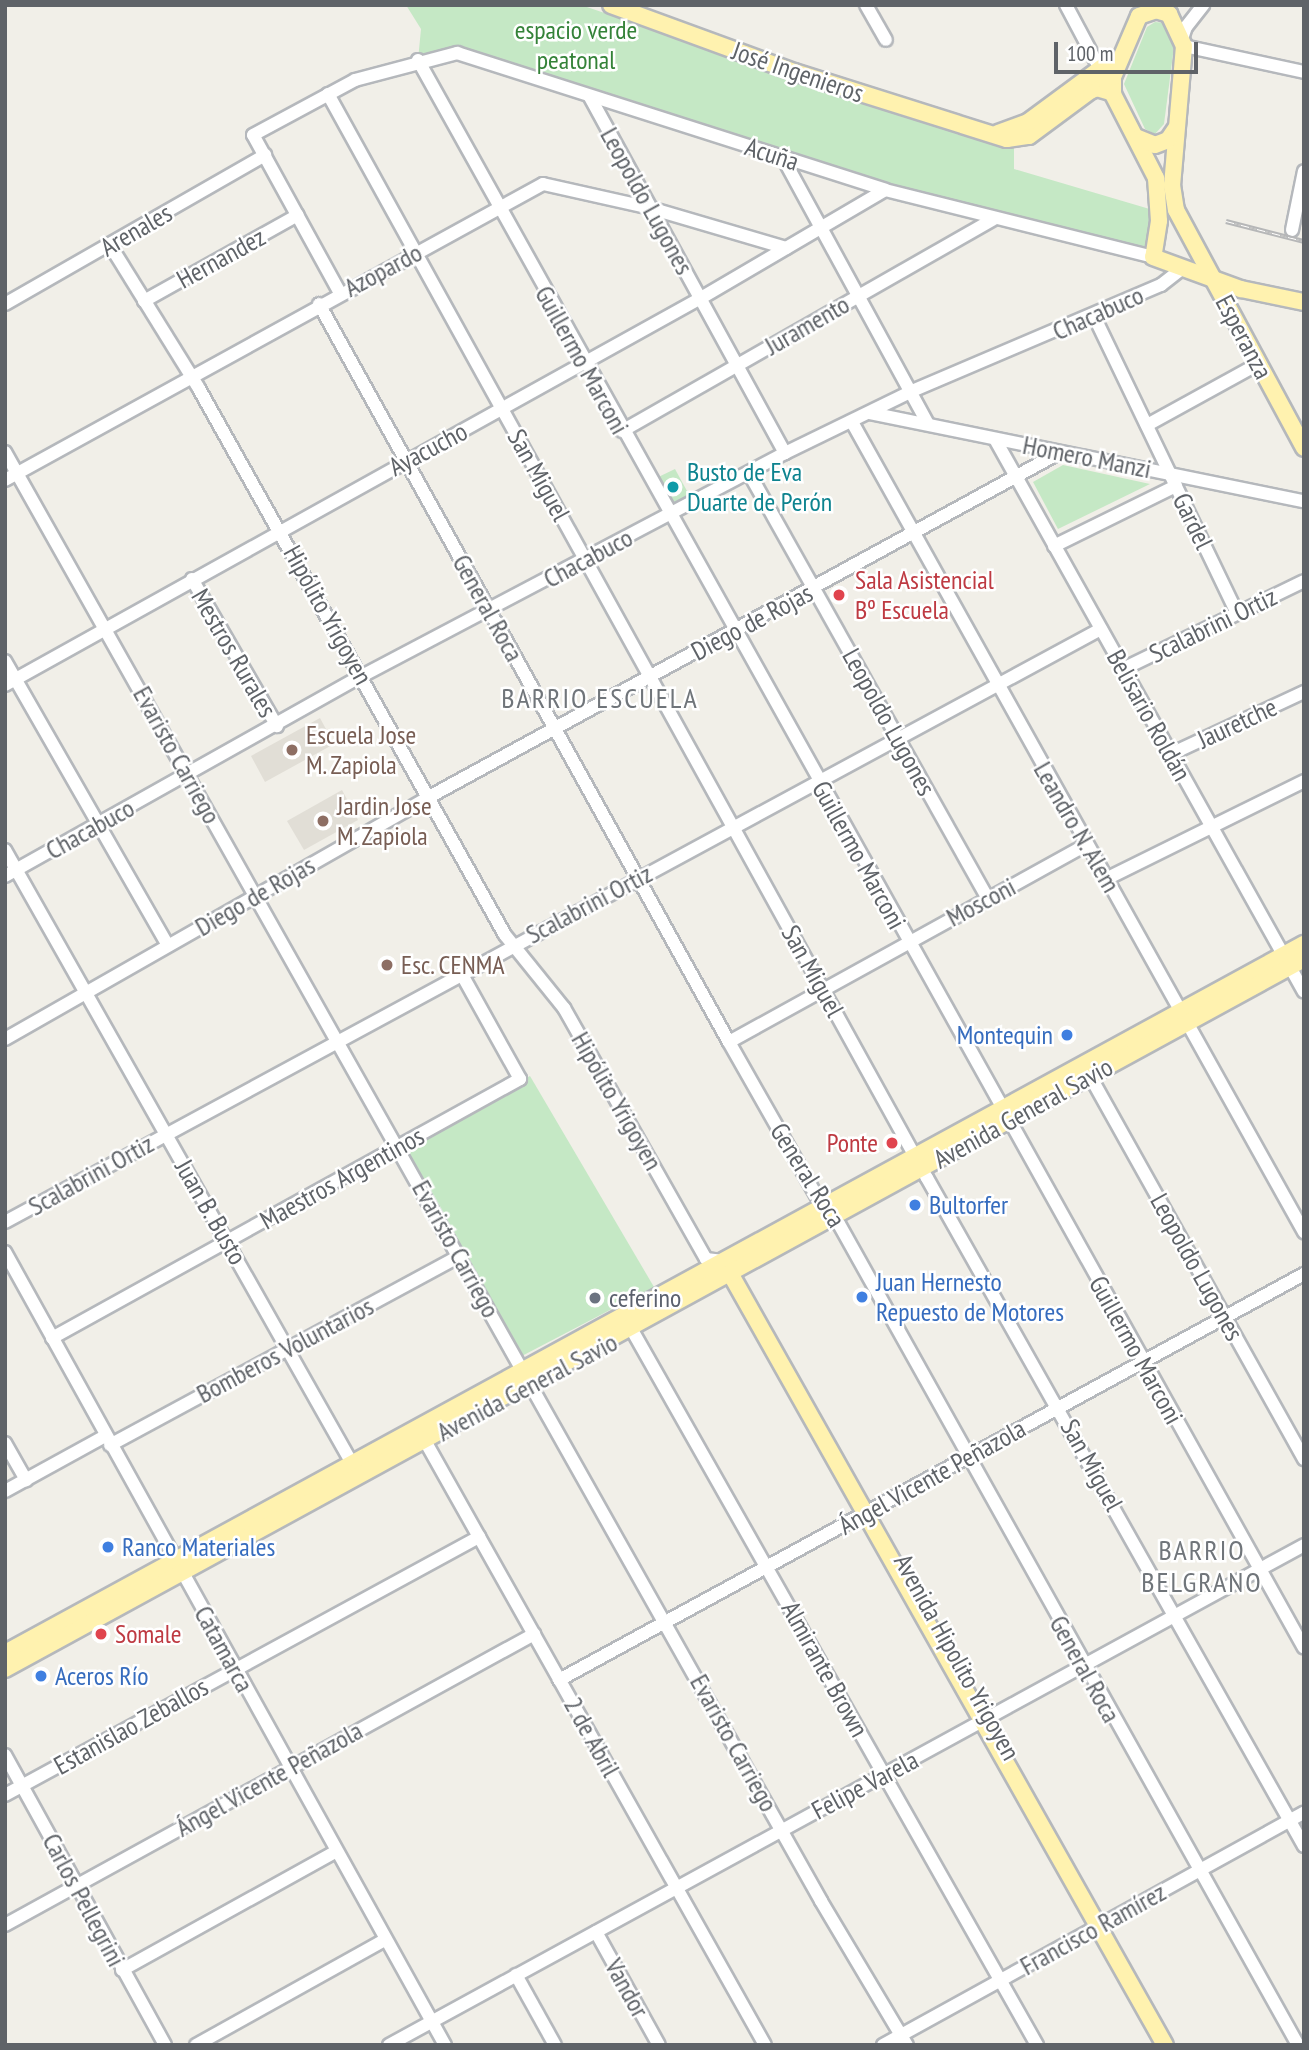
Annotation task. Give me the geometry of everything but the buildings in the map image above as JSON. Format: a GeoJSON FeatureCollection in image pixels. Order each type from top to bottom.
{"type":"FeatureCollection","features":[{"type":"Feature","properties":{"kind":"main road","name":"José Ingenieros"},"geometry":{"type":"LineString","coordinates":[[611,5],[630,8],[985,135],[1017,139],[1090,91],[1097,88],[1113,93]]}},
{"type":"Feature","properties":{"kind":"main road"},"geometry":{"type":"LineString","coordinates":[[1113,93],[1113,76],[1139,11],[1164,10],[1183,43]]}},
{"type":"Feature","properties":{"kind":"main road"},"geometry":{"type":"LineString","coordinates":[[985,135],[1028,122],[1100,69],[1126,43]]}},
{"type":"Feature","properties":{"kind":"main road","name":"Esperanza"},"geometry":{"type":"LineString","coordinates":[[1183,43],[1172,194],[1192,243],[1304,448]]}},
{"type":"Feature","properties":{"kind":"main road"},"geometry":{"type":"LineString","coordinates":[[1100,69],[1138,138],[1158,190],[1154,251]]}},
{"type":"Feature","properties":{"kind":"main road"},"geometry":{"type":"LineString","coordinates":[[1138,138],[1147,144],[1163,143],[1176,128]]}},
{"type":"Feature","properties":{"kind":"main road"},"geometry":{"type":"LineString","coordinates":[[1154,251],[1167,238],[1192,243],[1228,276],[1304,302]]}},
{"type":"Feature","properties":{"kind":"main road"},"geometry":{"type":"LineString","coordinates":[[1183,268],[1192,243]]}},
{"type":"Feature","properties":{"kind":"main road","name":"Acuña"},"geometry":{"type":"LineString","coordinates":[[1154,251],[1183,268],[1304,302]]}},
{"type":"Feature","properties":{"kind":"main road","name":"Avenida General Savio"},"geometry":{"type":"LineString","coordinates":[[5,1653],[178,1567],[731,1268],[918,1162],[1292,960],[1304,944]]}},
{"type":"Feature","properties":{"kind":"main road","name":"Avenida General Savio"},"geometry":{"type":"LineString","coordinates":[[1004,1115],[1090,1076],[1184,1017]]}},
{"type":"Feature","properties":{"kind":"main road","name":"Avenida General Savio"},"geometry":{"type":"LineString","coordinates":[[529,1378],[632,1330],[731,1268]]}},
{"type":"Feature","properties":{"kind":"main road","name":"Avenida Hipolito Yrigoyen"},"geometry":{"type":"LineString","coordinates":[[731,1268],[1102,1924],[1165,2045]]}},
{"type":"Feature","properties":{"kind":"main road","name":"Avenida General Savio"},"geometry":{"type":"LineString","coordinates":[[5,1669],[353,1465],[422,1435]]}},
{"type":"Feature","properties":{"kind":"main road","name":"Avenida Hipolito Yrigoyen"},"geometry":{"type":"LineString","coordinates":[[1102,1924],[1175,2045]]}},
{"type":"Feature","properties":{"kind":"street"},"geometry":{"type":"LineString","coordinates":[[1066,5],[1100,69]]}},
{"type":"Feature","properties":{"kind":"street"},"geometry":{"type":"LineString","coordinates":[[1164,10],[1202,5]]}},
{"type":"Feature","properties":{"kind":"street"},"geometry":{"type":"LineString","coordinates":[[1202,5],[1185,27],[1183,43],[1304,72]]}},
{"type":"Feature","properties":{"kind":"street"},"geometry":{"type":"LineString","coordinates":[[873,7],[886,40]]}},
{"type":"Feature","properties":{"kind":"street","name":"Acuña"},"geometry":{"type":"LineString","coordinates":[[265,155],[253,135],[328,94],[368,75],[418,60],[467,54],[590,97],[885,190],[993,219],[1154,251]]}},
{"type":"Feature","properties":{"kind":"street","name":"Guillermo Marconi"},"geometry":{"type":"LineString","coordinates":[[418,60],[497,209],[1304,1648]]}},
{"type":"Feature","properties":{"kind":"street","name":"San Miguel"},"geometry":{"type":"LineString","coordinates":[[328,94],[918,1162],[1059,1407],[1304,1846]]}},
{"type":"Feature","properties":{"kind":"street","name":"Leopoldo Lugones"},"geometry":{"type":"LineString","coordinates":[[590,97],[785,453]]}},
{"type":"Feature","properties":{"kind":"street"},"geometry":{"type":"LineString","coordinates":[[265,155],[340,293]]}},
{"type":"Feature","properties":{"kind":"street","name":"Arenales"},"geometry":{"type":"LineString","coordinates":[[5,304],[265,155]]}},
{"type":"Feature","properties":{"kind":"street"},"geometry":{"type":"LineString","coordinates":[[783,158],[928,424]]}},
{"type":"Feature","properties":{"kind":"street"},"geometry":{"type":"LineString","coordinates":[[1292,230],[1304,171]]}},
{"type":"Feature","properties":{"kind":"street","name":"Azopardo"},"geometry":{"type":"LineString","coordinates":[[11,476],[319,304],[544,184],[649,208],[786,248]]}},
{"type":"Feature","properties":{"kind":"street","name":"Ayacucho"},"geometry":{"type":"LineString","coordinates":[[10,682],[701,298],[885,190]]}},
{"type":"Feature","properties":{"kind":"street","name":"Hernandez"},"geometry":{"type":"LineString","coordinates":[[144,301],[298,215]]}},
{"type":"Feature","properties":{"kind":"street","name":"Juramento"},"geometry":{"type":"LineString","coordinates":[[622,431],[993,219]]}},
{"type":"Feature","properties":{"kind":"street","name":"Hipólito Yrigoyen"},"geometry":{"type":"LineString","coordinates":[[110,245],[280,531],[512,945],[564,1008],[706,1259],[731,1268]]}},
{"type":"Feature","properties":{"kind":"street","name":"Chacabuco"},"geometry":{"type":"LineString","coordinates":[[11,873],[362,676],[785,453],[912,391],[1094,316],[1161,285],[1183,268]]}},
{"type":"Feature","properties":{"kind":"street","name":"General Roca"},"geometry":{"type":"LineString","coordinates":[[319,304],[729,1042],[968,1457],[1298,2045]]}},
{"type":"Feature","properties":{"kind":"street","name":"Gardel"},"geometry":{"type":"LineString","coordinates":[[1094,316],[1237,613]]}},
{"type":"Feature","properties":{"kind":"street"},"geometry":{"type":"LineString","coordinates":[[1147,425],[1258,364]]}},
{"type":"Feature","properties":{"kind":"street","name":"Homero Manzi"},"geometry":{"type":"LineString","coordinates":[[870,413],[1304,501]]}},
{"type":"Feature","properties":{"kind":"street","name":"Leandro N. Alem"},"geometry":{"type":"LineString","coordinates":[[852,422],[996,685],[1304,1232]]}},
{"type":"Feature","properties":{"kind":"street","name":"Belisario Roldán"},"geometry":{"type":"LineString","coordinates":[[995,439],[1211,827],[1292,960],[1304,992]]}},
{"type":"Feature","properties":{"kind":"street","name":"Evaristo Carriego"},"geometry":{"type":"LineString","coordinates":[[5,452],[11,476],[106,628],[255,896],[904,2040]]}},
{"type":"Feature","properties":{"kind":"street","name":"Diego de Rojas"},"geometry":{"type":"LineString","coordinates":[[6,1038],[429,797],[1016,479],[1059,453]]}},
{"type":"Feature","properties":{"kind":"street","name":"Leopoldo Lugones"},"geometry":{"type":"LineString","coordinates":[[749,473],[988,899]]}},
{"type":"Feature","properties":{"kind":"street"},"geometry":{"type":"LineString","coordinates":[[1054,546],[1176,486]]}},
{"type":"Feature","properties":{"kind":"street","name":"Mestros Rurales"},"geometry":{"type":"LineString","coordinates":[[192,579],[276,726]]}},
{"type":"Feature","properties":{"kind":"street","name":"Scalabrini Ortiz"},"geometry":{"type":"LineString","coordinates":[[1123,669],[1304,580]]}},
{"type":"Feature","properties":{"kind":"street","name":"Scalabrini Ortiz"},"geometry":{"type":"LineString","coordinates":[[5,1222],[512,945],[1101,629]]}},
{"type":"Feature","properties":{"kind":"street"},"geometry":{"type":"LineString","coordinates":[[5,661],[10,682],[99,824],[168,946]]}},
{"type":"Feature","properties":{"kind":"street","name":"Jauretche"},"geometry":{"type":"LineString","coordinates":[[1171,754],[1304,692]]}},
{"type":"Feature","properties":{"kind":"street"},"geometry":{"type":"LineString","coordinates":[[1106,879],[1304,781]]}},
{"type":"Feature","properties":{"kind":"street","name":"Mosconi"},"geometry":{"type":"LineString","coordinates":[[729,1042],[1087,844]]}},
{"type":"Feature","properties":{"kind":"street","name":"Juan B. Busto"},"geometry":{"type":"LineString","coordinates":[[5,850],[11,873],[86,993],[353,1465]]}},
{"type":"Feature","properties":{"kind":"street","name":"Maestros Argentinos"},"geometry":{"type":"LineString","coordinates":[[52,1338],[520,1079],[461,973]]}},
{"type":"Feature","properties":{"kind":"street","name":"Leopoldo Lugones"},"geometry":{"type":"LineString","coordinates":[[1090,1076],[1304,1459]]}},
{"type":"Feature","properties":{"kind":"street","name":"Catamarca"},"geometry":{"type":"LineString","coordinates":[[5,1252],[335,1852],[445,2045]]}},
{"type":"Feature","properties":{"kind":"street","name":"Bomberos Voluntarios"},"geometry":{"type":"LineString","coordinates":[[5,1491],[288,1348],[460,1256]]}},
{"type":"Feature","properties":{"kind":"street","name":"Ángel Vicente Peñazola"},"geometry":{"type":"LineString","coordinates":[[559,1679],[1304,1274]]}},
{"type":"Feature","properties":{"kind":"street","name":"Almirante Brown"},"geometry":{"type":"LineString","coordinates":[[632,1330],[1037,2045]]}},
{"type":"Feature","properties":{"kind":"street","name":"2 de Abril"},"geometry":{"type":"LineString","coordinates":[[422,1435],[765,2045]]}},
{"type":"Feature","properties":{"kind":"street"},"geometry":{"type":"LineString","coordinates":[[5,1443],[26,1480]]}},
{"type":"Feature","properties":{"kind":"street","name":"Estanislao Zeballos"},"geometry":{"type":"LineString","coordinates":[[5,1795],[479,1537]]}},
{"type":"Feature","properties":{"kind":"street","name":"Felipe Varela"},"geometry":{"type":"LineString","coordinates":[[389,2045],[1304,1545]]}},
{"type":"Feature","properties":{"kind":"street","name":"Ángel Vicente Peñazola"},"geometry":{"type":"LineString","coordinates":[[5,1924],[534,1634]]}},
{"type":"Feature","properties":{"kind":"street","name":"Carlos Pellegrini"},"geometry":{"type":"LineString","coordinates":[[5,1755],[164,2045]]}},
{"type":"Feature","properties":{"kind":"street","name":"Francisco Ramírez"},"geometry":{"type":"LineString","coordinates":[[883,2045],[904,2040],[1001,1980],[1304,1813]]}},
{"type":"Feature","properties":{"kind":"street"},"geometry":{"type":"LineString","coordinates":[[122,1970],[335,1852]]}},
{"type":"Feature","properties":{"kind":"street","name":"Vandor"},"geometry":{"type":"LineString","coordinates":[[596,1931],[659,2045]]}},
{"type":"Feature","properties":{"kind":"street"},"geometry":{"type":"LineString","coordinates":[[196,2045],[385,1940]]}},
{"type":"Feature","properties":{"kind":"street"},"geometry":{"type":"LineString","coordinates":[[516,1975],[555,2045]]}},
{"type":"Feature","properties":{"kind":"shaded area","name":"Escuela Jose M. Zapiola"},"geometry":{"type":"Polygon","coordinates":[[[320,718],[334,744],[265,782],[251,756],[320,718]]]}},
{"type":"Feature","properties":{"kind":"shaded area","name":"Jardin Jose M. Zapiola"},"geometry":{"type":"Polygon","coordinates":[[[342,790],[358,820],[304,850],[287,821],[342,790]]]}},
{"type":"Feature","properties":{"kind":"green space","name":"espacio verde peatonal"},"geometry":{"type":"Polygon","coordinates":[[[406,5],[581,5],[981,141],[1014,148],[1014,169],[1153,210],[1149,253],[869,180],[467,54],[418,60],[421,29],[406,5]]]}},
{"type":"Feature","properties":{"kind":"green space"},"geometry":{"type":"Polygon","coordinates":[[[1155,22],[1166,23],[1175,39],[1164,124],[1155,134],[1145,129],[1124,84],[1147,27],[1155,22]]]}},
{"type":"Feature","properties":{"kind":"green space"},"geometry":{"type":"Polygon","coordinates":[[[1063,465],[1150,484],[1058,529],[1033,482],[1063,465]]]}},
{"type":"Feature","properties":{"kind":"green space"},"geometry":{"type":"Polygon","coordinates":[[[675,469],[693,502],[668,515],[650,481],[675,469]]]}},
{"type":"Feature","properties":{"kind":"green space"},"geometry":{"type":"Polygon","coordinates":[[[530,1076],[654,1287],[518,1358],[399,1147],[530,1076]]]}},
{"type":"Feature","properties":{"kind":"railway"},"geometry":{"type":"LineString","coordinates":[[1226,221],[1304,241]]}},
{"type":"Feature","properties":{"kind":"place","name":"Busto de Eva Duarte de Perón"},"geometry":{"type":"Point","coordinates":[673,487]}},
{"type":"Feature","properties":{"kind":"place","name":"Sala Asistencial Bº Escuela"},"geometry":{"type":"Point","coordinates":[839,595]}},
{"type":"Feature","properties":{"kind":"place","name":"Escuela Jose M. Zapiola"},"geometry":{"type":"Point","coordinates":[292,750]}},
{"type":"Feature","properties":{"kind":"place","name":"Jardin Jose M. Zapiola"},"geometry":{"type":"Point","coordinates":[323,821]}},
{"type":"Feature","properties":{"kind":"place","name":"Esc. CENMA"},"geometry":{"type":"Point","coordinates":[387,965]}},
{"type":"Feature","properties":{"kind":"place","name":"Montequin"},"geometry":{"type":"Point","coordinates":[1067,1035]}},
{"type":"Feature","properties":{"kind":"place","name":"Ponte"},"geometry":{"type":"Point","coordinates":[892,1143]}},
{"type":"Feature","properties":{"kind":"place","name":"Bultorfer"},"geometry":{"type":"Point","coordinates":[915,1205]}},
{"type":"Feature","properties":{"kind":"place","name":"Juan Hernesto Repuesto de Motores"},"geometry":{"type":"Point","coordinates":[862,1297]}},
{"type":"Feature","properties":{"kind":"place","name":"ceferino"},"geometry":{"type":"Point","coordinates":[595,1298]}},
{"type":"Feature","properties":{"kind":"place","name":"Ranco Materiales"},"geometry":{"type":"Point","coordinates":[108,1547]}},
{"type":"Feature","properties":{"kind":"place","name":"Somale"},"geometry":{"type":"Point","coordinates":[101,1634]}},
{"type":"Feature","properties":{"kind":"place","name":"Aceros Río"},"geometry":{"type":"Point","coordinates":[41,1676]}},
{"type":"Feature","properties":{"kind":"district","name":"BARRIO ESCUELA"},"geometry":{"type":"Point","coordinates":[600,698]}},
{"type":"Feature","properties":{"kind":"district","name":"BARRIO BELGRANO"},"geometry":{"type":"Point","coordinates":[1202,1566]}}]}
